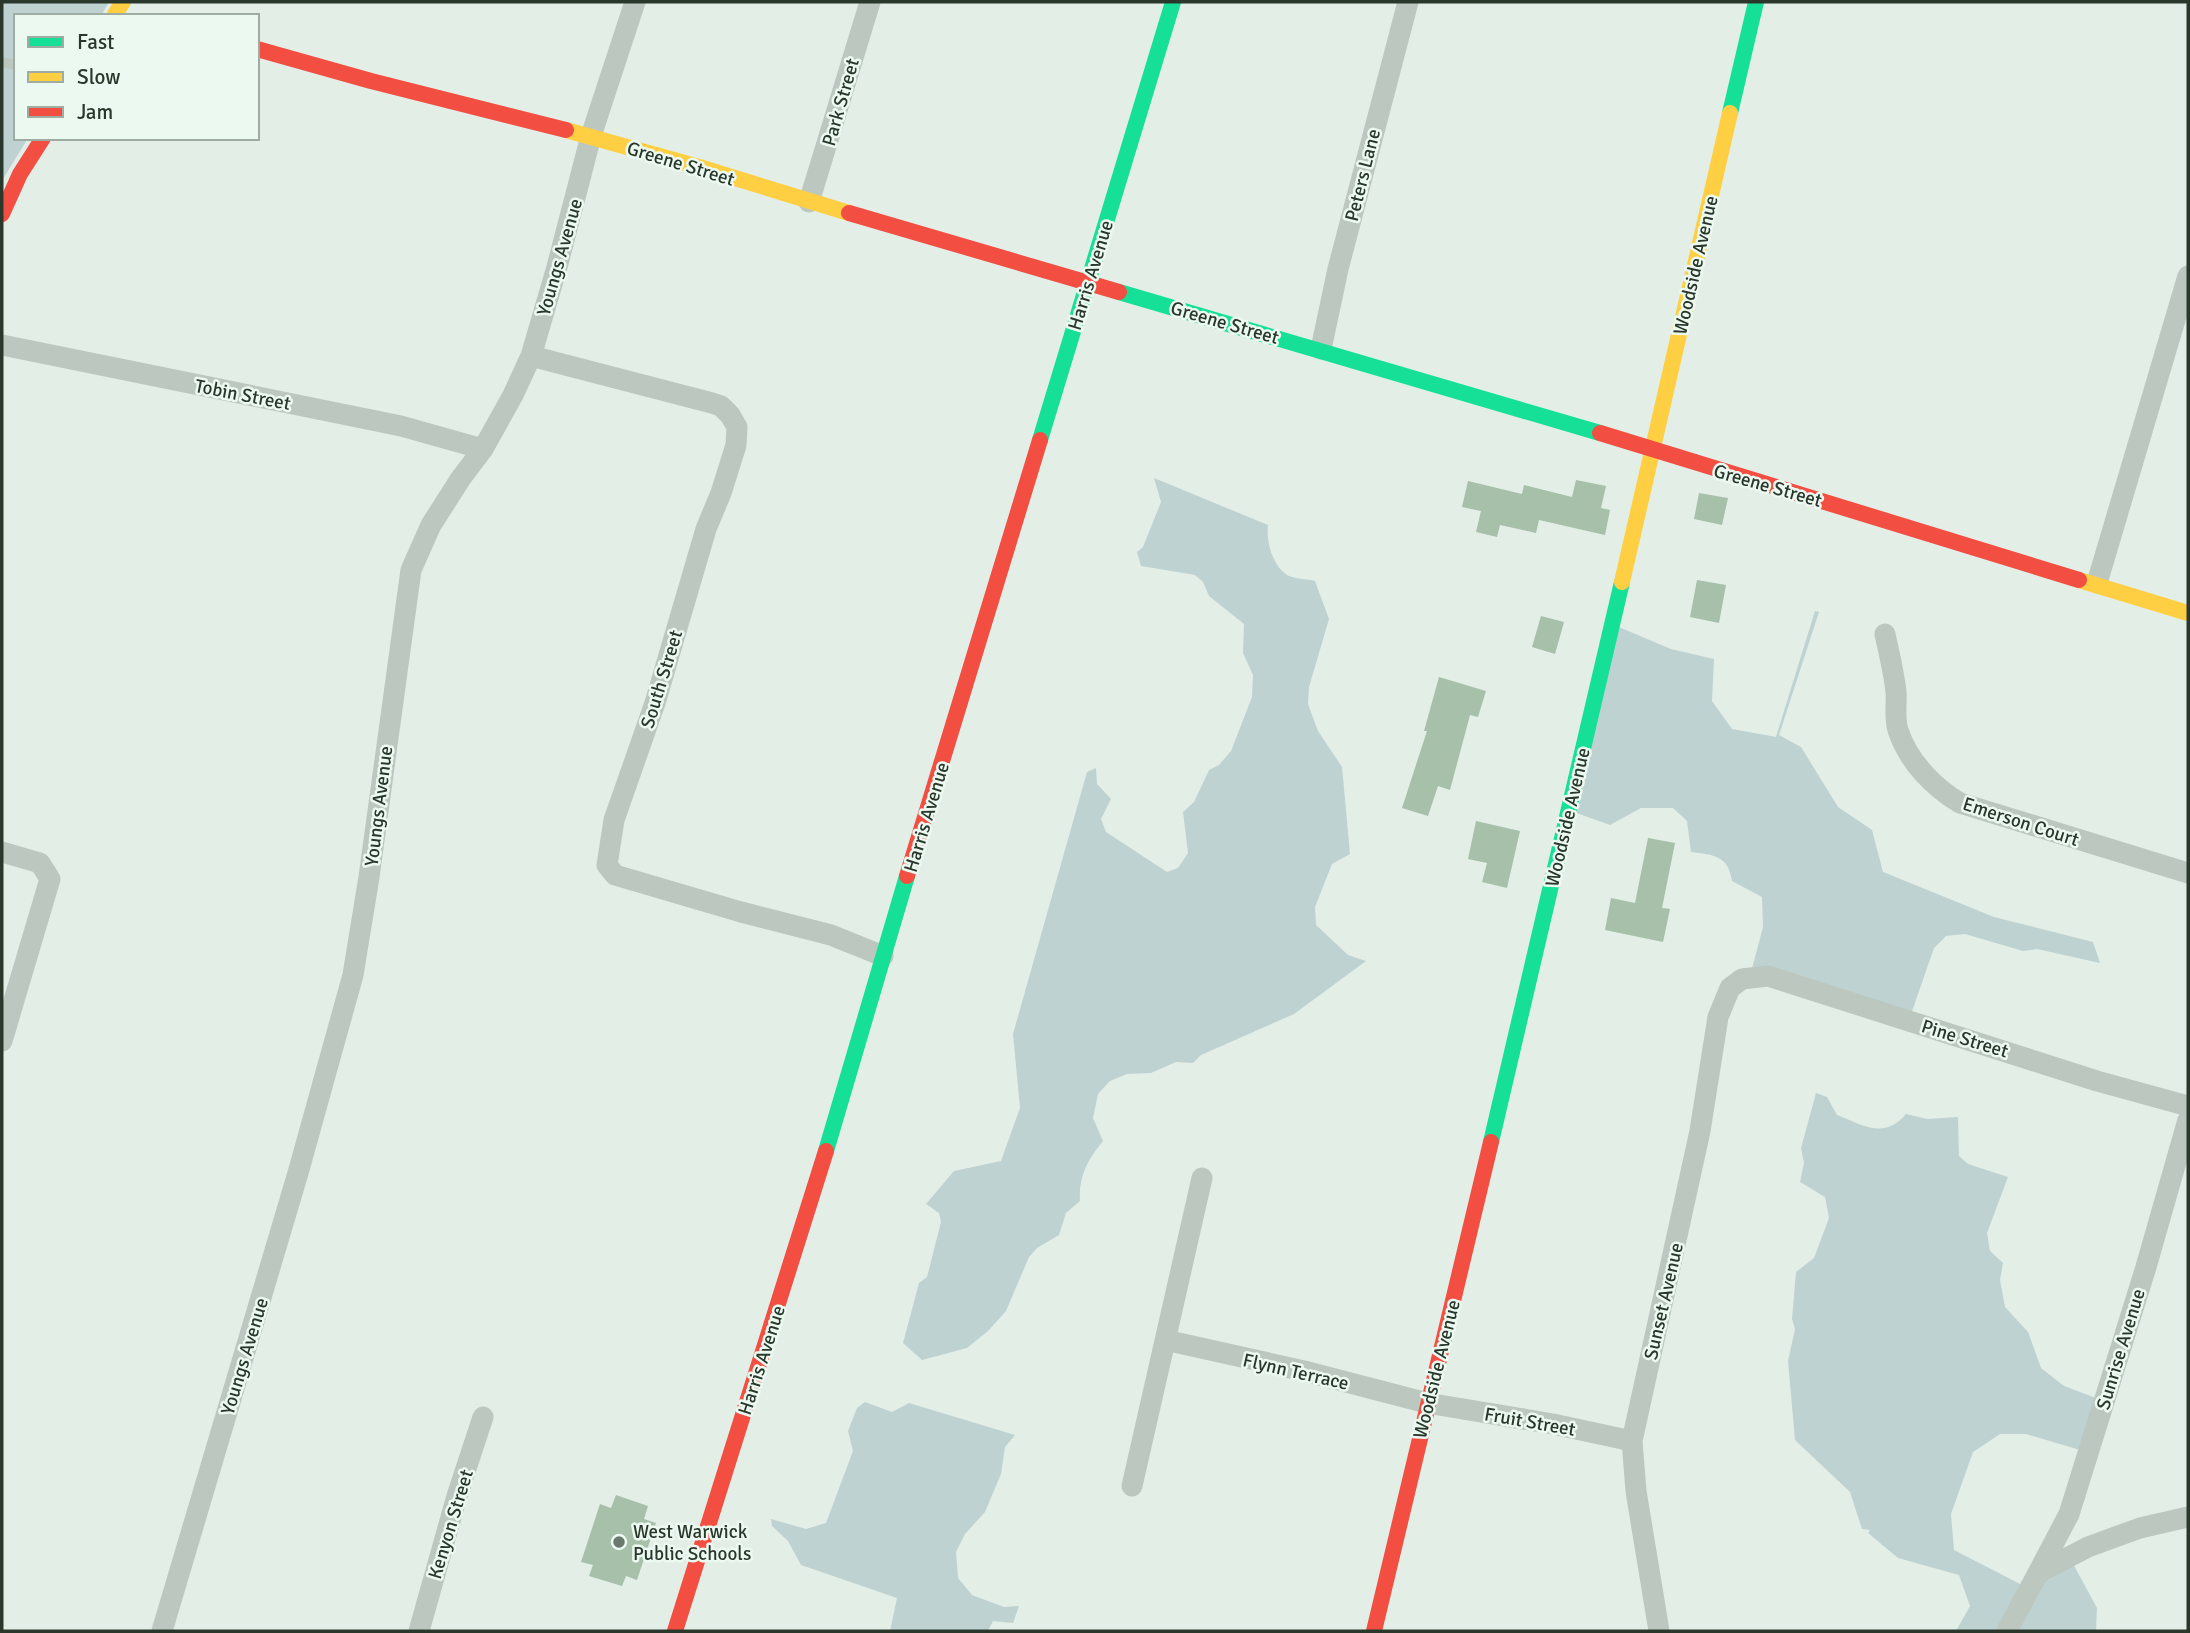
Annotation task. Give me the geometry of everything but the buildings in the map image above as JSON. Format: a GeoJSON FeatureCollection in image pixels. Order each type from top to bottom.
{"type":"FeatureCollection","features":[{"type":"Feature","properties":{"kind":"street","name":"Youngs Avenue"},"geometry":{"type":"LineString","coordinates":[[162,1631],[298,1172],[353,975],[411,570],[431,525],[483,449],[531,356],[591,136],[635,2]]}},
{"type":"Feature","properties":{"kind":"street","name":"Park Street"},"geometry":{"type":"LineString","coordinates":[[809,202],[870,2]]}},
{"type":"Feature","properties":{"kind":"street","name":"Harris Avenue"},"geometry":{"type":"LineString","coordinates":[[675,1631],[810,1206],[883,956],[1173,2]]}},
{"type":"Feature","properties":{"kind":"street","name":"Peters Lane"},"geometry":{"type":"LineString","coordinates":[[1321,349],[1338,269],[1408,2]]}},
{"type":"Feature","properties":{"kind":"street","name":"Woodside Avenue"},"geometry":{"type":"LineString","coordinates":[[1374,1631],[1557,864],[1756,2]]}},
{"type":"Feature","properties":{"kind":"street","name":"Greene Street"},"geometry":{"type":"LineString","coordinates":[[259,50],[371,81],[591,136],[809,202],[1321,349],[2188,612]]}},
{"type":"Feature","properties":{"kind":"street"},"geometry":{"type":"LineString","coordinates":[[2,214],[20,174],[42,140]]}},
{"type":"Feature","properties":{"kind":"street"},"geometry":{"type":"LineString","coordinates":[[2097,583],[2188,276]]}},
{"type":"Feature","properties":{"kind":"street","name":"Tobin Street"},"geometry":{"type":"LineString","coordinates":[[2,345],[401,426],[483,449]]}},
{"type":"Feature","properties":{"kind":"street","name":"South Street"},"geometry":{"type":"LineString","coordinates":[[531,356],[721,406],[737,428],[736,445],[721,493],[706,529],[655,703],[614,820],[607,864],[615,875],[831,935],[883,956]]}},
{"type":"Feature","properties":{"kind":"street","name":"Emerson Court"},"geometry":{"type":"LineString","coordinates":[[1885,634],[1896,695],[1898,731],[1918,766],[1940,791],[1960,803],[2188,873]]}},
{"type":"Feature","properties":{"kind":"street"},"geometry":{"type":"LineString","coordinates":[[2,852],[40,863],[50,879],[2,1041]]}},
{"type":"Feature","properties":{"kind":"street","name":"Pine Street"},"geometry":{"type":"LineString","coordinates":[[1742,979],[1768,976],[2097,1081],[2188,1106]]}},
{"type":"Feature","properties":{"kind":"street","name":"Sunset Avenue"},"geometry":{"type":"LineString","coordinates":[[1659,1631],[1636,1492],[1632,1441],[1700,1130],[1718,1017],[1730,988],[1742,979]]}},
{"type":"Feature","properties":{"kind":"street","name":"Sunrise Avenue"},"geometry":{"type":"LineString","coordinates":[[2007,1631],[2069,1514],[2188,1120]]}},
{"type":"Feature","properties":{"kind":"street"},"geometry":{"type":"LineString","coordinates":[[1132,1486],[1202,1178]]}},
{"type":"Feature","properties":{"kind":"street","name":"Flynn Terrace"},"geometry":{"type":"LineString","coordinates":[[1165,1340],[1304,1371],[1427,1403]]}},
{"type":"Feature","properties":{"kind":"street","name":"Fruit Street"},"geometry":{"type":"LineString","coordinates":[[1427,1403],[1553,1424],[1632,1441]]}},
{"type":"Feature","properties":{"kind":"street","name":"Kenyon Street"},"geometry":{"type":"LineString","coordinates":[[419,1631],[453,1509],[483,1417]]}},
{"type":"Feature","properties":{"kind":"street"},"geometry":{"type":"LineString","coordinates":[[2038,1573],[2088,1546],[2140,1528],[2188,1517]]}},
{"type":"Feature","properties":{"kind":"shaded area"},"geometry":{"type":"Polygon","coordinates":[[[2,2],[109,2],[102,14],[14,14],[14,140],[27,140],[2,181],[2,2]]]}},
{"type":"Feature","properties":{"kind":"shaded area"},"geometry":{"type":"Polygon","coordinates":[[[1154,478],[1268,525],[1271,552],[1282,571],[1290,576],[1315,581],[1329,619],[1309,687],[1308,704],[1318,731],[1342,767],[1350,854],[1332,864],[1315,907],[1316,925],[1348,955],[1366,961],[1294,1014],[1201,1055],[1193,1063],[1176,1062],[1151,1073],[1127,1074],[1110,1081],[1098,1094],[1093,1118],[1103,1141],[1085,1169],[1080,1201],[1066,1213],[1059,1235],[1037,1248],[1029,1257],[1006,1311],[988,1331],[967,1348],[922,1360],[903,1343],[919,1283],[927,1277],[941,1222],[939,1213],[926,1204],[954,1171],[1001,1161],[1020,1108],[1013,1034],[1087,772],[1096,768],[1097,784],[1111,799],[1101,819],[1106,832],[1167,872],[1178,868],[1188,853],[1183,812],[1194,802],[1209,770],[1219,765],[1231,751],[1252,697],[1253,675],[1243,653],[1244,624],[1209,596],[1203,582],[1195,575],[1141,566],[1137,552],[1143,547],[1161,502],[1154,478]]]}},
{"type":"Feature","properties":{"kind":"shaded area"},"geometry":{"type":"Polygon","coordinates":[[[1815,611],[1819,612],[1779,735],[1801,747],[1838,807],[1872,830],[1883,872],[1994,917],[2093,942],[2100,963],[2037,949],[2023,951],[1965,934],[1946,936],[1934,948],[1909,1020],[1750,976],[1763,927],[1762,897],[1732,881],[1727,866],[1719,858],[1691,852],[1687,821],[1673,808],[1641,808],[1610,825],[1571,811],[1614,625],[1671,649],[1714,659],[1712,701],[1732,729],[1776,737],[1815,611]]]}},
{"type":"Feature","properties":{"kind":"shaded area"},"geometry":{"type":"Polygon","coordinates":[[[1816,1093],[1827,1097],[1837,1115],[1873,1128],[1890,1127],[1906,1114],[1927,1119],[1958,1117],[1959,1156],[1968,1164],[2008,1177],[1987,1233],[1990,1251],[2003,1263],[2000,1280],[2005,1307],[2028,1332],[2041,1368],[2064,1386],[2104,1401],[2090,1453],[2026,1434],[2000,1434],[1973,1452],[1951,1514],[1954,1550],[2024,1586],[2071,1560],[2097,1608],[2096,1631],[1956,1631],[1970,1606],[1959,1575],[1898,1558],[1868,1533],[1870,1530],[1862,1529],[1850,1492],[1795,1440],[1788,1361],[1795,1329],[1792,1319],[1796,1272],[1814,1258],[1829,1218],[1825,1197],[1800,1182],[1804,1163],[1801,1148],[1816,1093]]]}},
{"type":"Feature","properties":{"kind":"shaded area"},"geometry":{"type":"Polygon","coordinates":[[[865,1402],[892,1412],[909,1403],[1015,1435],[1005,1447],[1001,1474],[985,1512],[965,1534],[956,1552],[958,1578],[972,1595],[1004,1607],[1019,1606],[1013,1623],[993,1621],[988,1631],[890,1631],[897,1598],[801,1565],[788,1541],[772,1526],[771,1519],[806,1529],[826,1523],[853,1451],[848,1431],[857,1408],[865,1402]]]}},
{"type":"Feature","properties":{"kind":"traffic: fast"},"geometry":{"type":"LineString","coordinates":[[1040,440],[1173,2]]}},
{"type":"Feature","properties":{"kind":"traffic: fast"},"geometry":{"type":"LineString","coordinates":[[1730,113],[1756,2]]}},
{"type":"Feature","properties":{"kind":"traffic: fast"},"geometry":{"type":"LineString","coordinates":[[1119,292],[1600,433]]}},
{"type":"Feature","properties":{"kind":"traffic: fast"},"geometry":{"type":"LineString","coordinates":[[1491,1142],[1622,582]]}},
{"type":"Feature","properties":{"kind":"traffic: fast"},"geometry":{"type":"LineString","coordinates":[[826,1151],[907,876]]}},
{"type":"Feature","properties":{"kind":"traffic: slow"},"geometry":{"type":"LineString","coordinates":[[115,14],[123,2]]}},
{"type":"Feature","properties":{"kind":"traffic: slow"},"geometry":{"type":"LineString","coordinates":[[1622,582],[1730,113]]}},
{"type":"Feature","properties":{"kind":"traffic: slow"},"geometry":{"type":"LineString","coordinates":[[566,130],[849,213]]}},
{"type":"Feature","properties":{"kind":"traffic: slow"},"geometry":{"type":"LineString","coordinates":[[2079,580],[2188,613]]}},
{"type":"Feature","properties":{"kind":"traffic: jam"},"geometry":{"type":"LineString","coordinates":[[259,50],[566,130]]}},
{"type":"Feature","properties":{"kind":"traffic: jam"},"geometry":{"type":"LineString","coordinates":[[2,214],[20,174],[42,140]]}},
{"type":"Feature","properties":{"kind":"traffic: jam"},"geometry":{"type":"LineString","coordinates":[[849,213],[1119,292]]}},
{"type":"Feature","properties":{"kind":"traffic: jam"},"geometry":{"type":"LineString","coordinates":[[1600,433],[2079,580]]}},
{"type":"Feature","properties":{"kind":"traffic: jam"},"geometry":{"type":"LineString","coordinates":[[907,876],[1040,440]]}},
{"type":"Feature","properties":{"kind":"traffic: jam"},"geometry":{"type":"LineString","coordinates":[[1374,1631],[1491,1142]]}},
{"type":"Feature","properties":{"kind":"traffic: jam"},"geometry":{"type":"LineString","coordinates":[[675,1631],[826,1151]]}},
{"type":"Feature","properties":{"kind":"place","name":"West Warwick Public Schools"},"geometry":{"type":"Point","coordinates":[619,1542]}}]}
